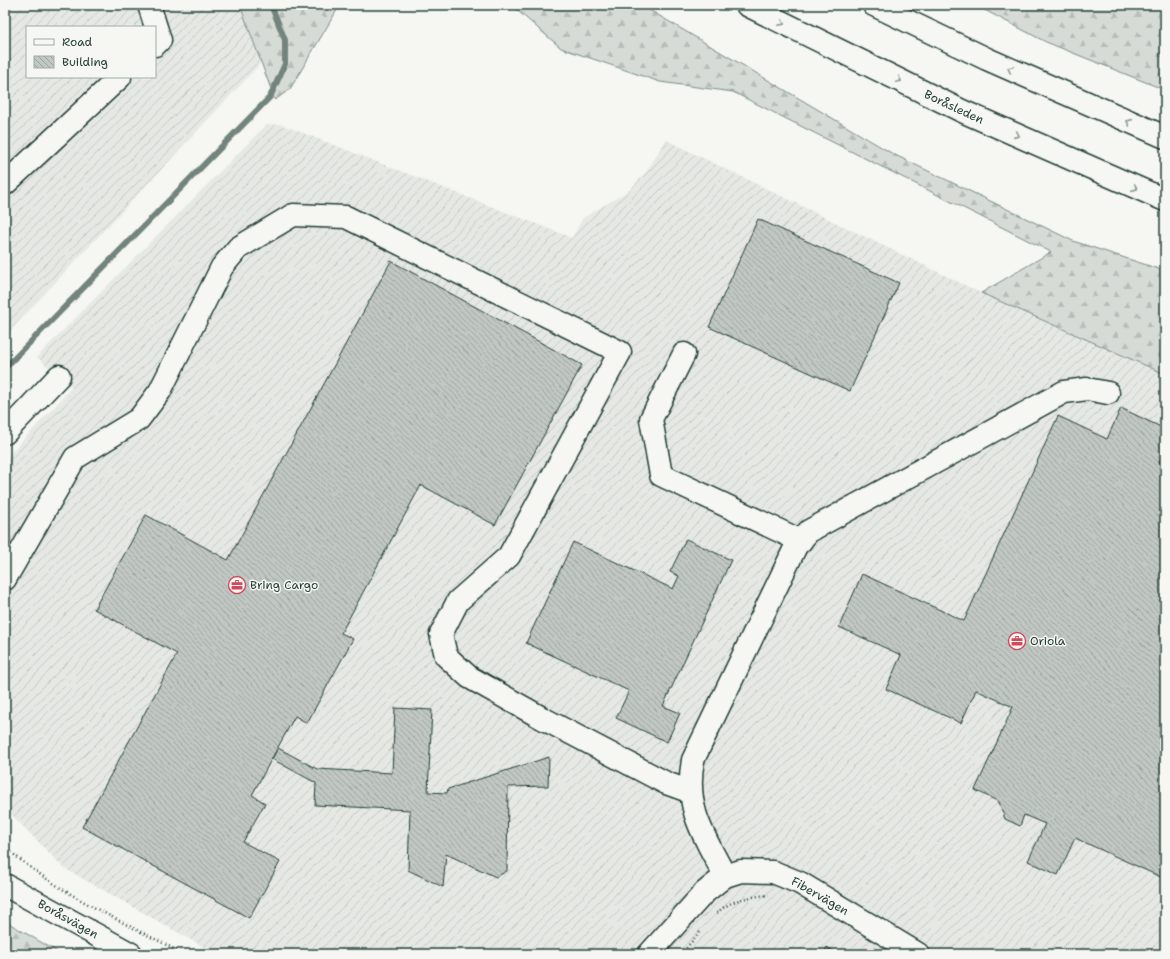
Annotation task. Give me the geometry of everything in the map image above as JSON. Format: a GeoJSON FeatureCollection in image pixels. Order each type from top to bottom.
{"type":"FeatureCollection","features":[{"type":"Feature","properties":{"kind":"main road"},"geometry":{"type":"LineString","coordinates":[[149,5],[156,26]]}},
{"type":"Feature","properties":{"kind":"main road","name":"Boråsleden"},"geometry":{"type":"LineString","coordinates":[[747,5],[962,111],[1165,200]]}},
{"type":"Feature","properties":{"kind":"main road"},"geometry":{"type":"LineString","coordinates":[[874,5],[986,59],[1165,137]]}},
{"type":"Feature","properties":{"kind":"main road"},"geometry":{"type":"LineString","coordinates":[[156,27],[160,40],[156,44]]}},
{"type":"Feature","properties":{"kind":"main road"},"geometry":{"type":"LineString","coordinates":[[5,184],[119,78]]}},
{"type":"Feature","properties":{"kind":"main road"},"geometry":{"type":"LineString","coordinates":[[5,580],[75,458],[140,419],[160,391],[222,267],[238,248],[293,215],[346,217],[620,352],[509,556],[458,601],[441,634],[446,656],[469,677],[542,718],[666,783],[691,792]]}},
{"type":"Feature","properties":{"kind":"main road"},"geometry":{"type":"LineString","coordinates":[[684,354],[651,419],[661,475],[801,541]]}},
{"type":"Feature","properties":{"kind":"main road"},"geometry":{"type":"LineString","coordinates":[[5,434],[59,376]]}},
{"type":"Feature","properties":{"kind":"main road"},"geometry":{"type":"LineString","coordinates":[[725,876],[693,810],[690,778],[693,760],[796,546],[809,531],[1064,392],[1087,389],[1108,393]]}},
{"type":"Feature","properties":{"kind":"main road","name":"Fibervägen"},"geometry":{"type":"LineString","coordinates":[[649,954],[704,893],[725,876],[741,870],[773,872],[800,883],[918,954]]}},
{"type":"Feature","properties":{"kind":"main road","name":"Boråsvägen"},"geometry":{"type":"LineString","coordinates":[[5,885],[131,954]]}},
{"type":"Feature","properties":{"kind":"path"},"geometry":{"type":"LineString","coordinates":[[5,847],[20,860],[86,902],[184,954]]}},
{"type":"Feature","properties":{"kind":"path"},"geometry":{"type":"LineString","coordinates":[[715,915],[728,903],[753,896],[771,895]]}},
{"type":"Feature","properties":{"kind":"path"},"geometry":{"type":"LineString","coordinates":[[682,954],[702,930]]}},
{"type":"Feature","properties":{"kind":"shaded area"},"geometry":{"type":"Polygon","coordinates":[[[5,5],[240,5],[261,63],[5,336],[5,5]]]}},
{"type":"Feature","properties":{"kind":"shaded area"},"geometry":{"type":"Polygon","coordinates":[[[280,124],[572,238],[583,218],[630,190],[647,171],[666,140],[981,293],[1165,374],[1165,954],[216,954],[64,868],[5,808],[5,459],[72,388],[37,357],[266,125],[280,124]]]}},
{"type":"Feature","properties":{"kind":"green space"},"geometry":{"type":"Polygon","coordinates":[[[240,5],[340,5],[290,89],[275,100],[240,5]]]}},
{"type":"Feature","properties":{"kind":"green space"},"geometry":{"type":"Polygon","coordinates":[[[511,5],[641,5],[893,154],[1073,241],[1165,271],[1165,374],[981,293],[1051,252],[733,92],[660,82],[561,48],[511,5]]]}},
{"type":"Feature","properties":{"kind":"green space"},"geometry":{"type":"Polygon","coordinates":[[[975,5],[1165,5],[1165,90],[1046,42],[975,5]]]}},
{"type":"Feature","properties":{"kind":"green space"},"geometry":{"type":"Polygon","coordinates":[[[5,921],[61,954],[5,954],[5,921]]]}},
{"type":"Feature","properties":{"kind":"building"},"geometry":{"type":"Polygon","coordinates":[[[758,219],[899,283],[850,391],[709,327],[758,219]]]}},
{"type":"Feature","properties":{"kind":"building","name":"Bring Cargo"},"geometry":{"type":"Polygon","coordinates":[[[391,261],[582,365],[495,525],[421,485],[341,633],[353,639],[307,723],[295,716],[252,795],[265,803],[243,842],[280,862],[249,918],[82,827],[177,654],[94,609],[146,515],[228,560],[391,261]]]}},
{"type":"Feature","properties":{"kind":"building","name":"Oriola"},"geometry":{"type":"Polygon","coordinates":[[[1121,408],[1165,429],[1165,449],[1159,462],[1165,465],[1165,879],[1075,838],[1058,875],[1028,861],[1045,824],[1024,815],[1020,826],[1005,819],[999,802],[975,790],[1013,707],[976,690],[961,723],[886,689],[901,655],[839,627],[862,574],[964,621],[1058,416],[1107,439],[1121,408]]]}},
{"type":"Feature","properties":{"kind":"building"},"geometry":{"type":"Polygon","coordinates":[[[686,539],[731,560],[663,706],[680,713],[667,742],[616,718],[629,691],[526,643],[573,542],[673,589],[679,576],[670,572],[686,539]]]}},
{"type":"Feature","properties":{"kind":"building"},"geometry":{"type":"Polygon","coordinates":[[[395,708],[432,710],[428,792],[447,793],[448,789],[549,757],[548,786],[508,787],[507,871],[496,877],[446,854],[443,887],[408,870],[410,810],[315,805],[316,783],[272,759],[278,748],[317,769],[392,773],[395,708]]]}},
{"type":"Feature","properties":{"kind":"building"},"geometry":{"type":"Polygon","coordinates":[[[827,947],[838,954],[823,954],[827,947]]]}},
{"type":"Feature","properties":{"kind":"waterway"},"geometry":{"type":"LineString","coordinates":[[5,368],[270,97],[285,64],[285,40],[271,5]]}},
{"type":"Feature","properties":{"kind":"place","name":"Bring Cargo"},"geometry":{"type":"Point","coordinates":[237,585]}},
{"type":"Feature","properties":{"kind":"place","name":"Oriola"},"geometry":{"type":"Point","coordinates":[1017,641]}}]}
